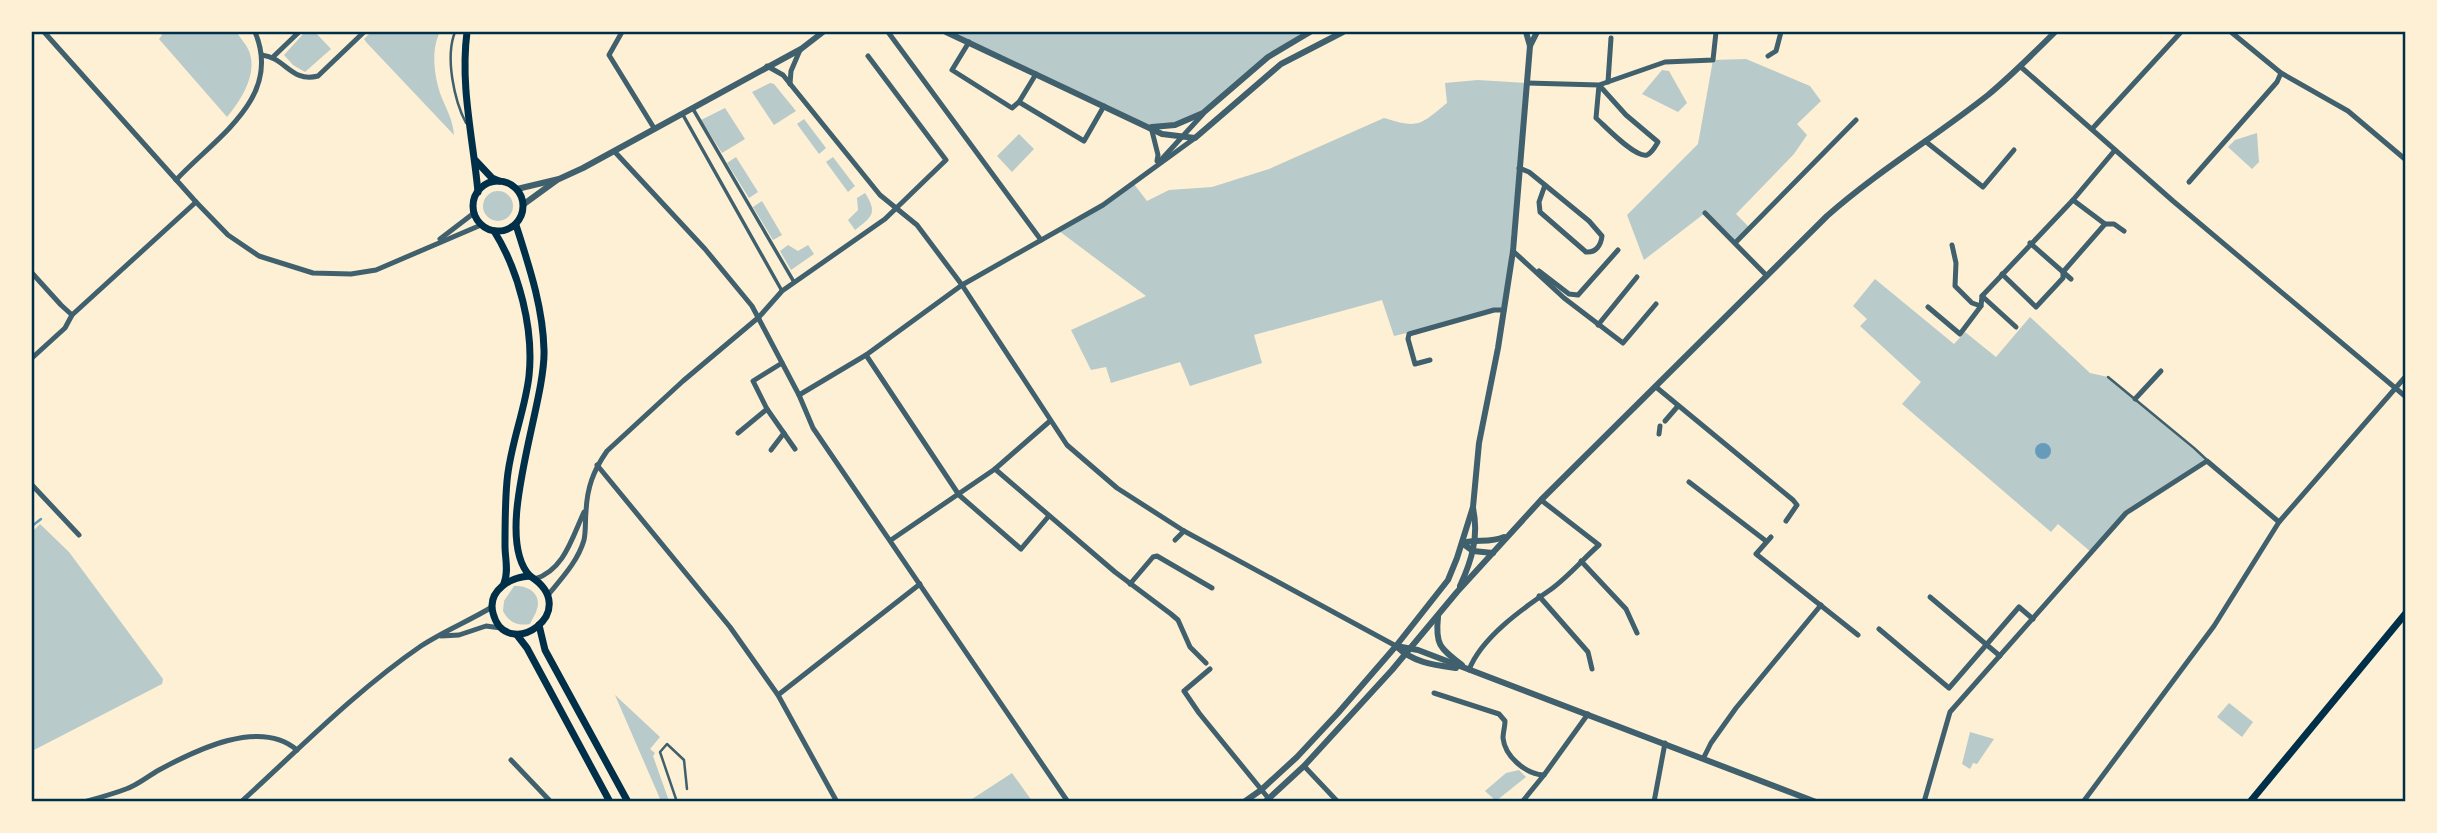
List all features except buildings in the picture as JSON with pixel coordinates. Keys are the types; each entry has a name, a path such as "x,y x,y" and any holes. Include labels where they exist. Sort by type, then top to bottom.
{"main road":[{"path":"467,32 465,79 468,126 476,161 478,192 473,205 474,213 481,225 494,231 506,230 516,225 524,204 517,189 492,178 476,161"},
{"path":"478,192 491,182 500,181"},
{"path":"516,225 539,300 544,351 539,400 525,453 517,506 517,548 521,565 532,578 542,584 548,595 549,610 539,625 528,633 517,635"},
{"path":"494,231 527,314 530,352 529,376 507,478 507,571 492,607 501,628 517,635 527,648 610,802"},
{"path":"504,583 514,578 532,578"},
{"path":"2249,802 2404,618"},
{"path":"539,625 545,650 628,802"}],"street":[{"path":"44,32 196,202 228,235 259,256 313,273 351,274 376,270 481,225"},
{"path":"176,180 242,115 255,95 262,55 255,32"},
{"path":"273,57 299,32"},
{"path":"262,55 273,57 300,78 317,76 364,32"},
{"path":"622,32 608,55 654,128"},
{"path":"517,189 559,179 583,169 801,49 823,32"},
{"path":"888,32 1041,240"},
{"path":"946,32 1162,134 1195,138"},
{"path":"1157,166 1203,113 1268,57 1310,32"},
{"path":"799,395 866,355 962,285 1103,205 1195,138 1281,64 1343,32"},
{"path":"1525,32 1530,46"},
{"path":"1244,802 1261,790 1319,734 1396,646 1448,580 1473,507 1479,443 1513,251 1530,46 1537,32"},
{"path":"1527,83 1599,85 1665,62 1713,60 1716,32"},
{"path":"1768,56 1776,51 1781,32"},
{"path":"995,469 1048,517 1178,620 1190,647 1208,666 1184,691 1267,800 1304,766 1406,655 1457,592 1541,500 1767,276 1854,192 1987,96 2055,32"},
{"path":"2092,129 2181,32"},
{"path":"2231,32 2281,73 2348,111 2406,160"},
{"path":"1608,82 1611,38"},
{"path":"969,42 952,71 1012,108 1020,102 1036,74"},
{"path":"790,83 795,60 801,49"},
{"path":"548,595 578,554 584,539 589,484 607,451 759,317 782,290 863,236 896,209 946,160 867,56"},
{"path":"766,66 776,70 790,83 880,195 917,225 962,285 1067,445 1117,488 1184,531 1396,646 1406,655 1422,663 1469,670"},
{"path":"2021,66 2115,150 2406,397"},
{"path":"2189,182 2277,82 2281,73"},
{"path":"1599,85 1626,115 1658,142 1650,154 1642,156 1634,152 1596,118 1599,85"},
{"path":"1020,102 1084,141 1104,106"},
{"path":"692,107 794,282"},
{"path":"682,113 782,290"},
{"path":"1151,127 1175,125 1203,113"},
{"path":"1737,242 1856,120"},
{"path":"1151,127 1158,155 1157,166"},
{"path":"1925,141 1983,187 2014,150"},
{"path":"1928,307 1961,334 1981,306 1982,296 2073,200 2115,150"},
{"path":"614,151 705,249 759,317 799,395 813,429 1068,802"},
{"path":"1519,168 1529,172 1545,185 1602,236 1602,243 1594,251 1586,252 1540,212 1539,202 1545,185"},
{"path":"524,204 559,179"},
{"path":"2073,200 2105,224 2114,224 2124,231"},
{"path":"32,358 65,328 72,315 196,202"},
{"path":"434,244 474,213"},
{"path":"1705,213 1737,242 1767,276"},
{"path":"2002,274 2036,307 2063,278 2063,272 2105,224"},
{"path":"2030,243 2071,279"},
{"path":"1952,246 1956,263 1955,286 1972,303 1981,306"},
{"path":"1533,268 1569,294 1578,295 1618,250"},
{"path":"1513,251 1564,298 1623,342 1656,304"},
{"path":"32,273 72,315"},
{"path":"1598,325 1637,277"},
{"path":"1982,296 2016,327"},
{"path":"1430,360 1415,364 1409,334 1494,310 1504,310"},
{"path":"866,355 959,495 1021,549 1048,517"},
{"path":"782,363 753,381 767,409 795,449"},
{"path":"2136,399 2161,371"},
{"path":"2083,802 2214,626 2279,522 2406,376"},
{"path":"1656,387 1793,500 1797,505 1786,521"},
{"path":"1659,434 1662,423 1678,406"},
{"path":"738,433 767,409"},
{"path":"891,540 995,469 1050,421"},
{"path":"771,450 784,433"},
{"path":"1924,802 1951,712 2126,513 2207,461 2279,522"},
{"path":"597,465 730,627 778,695 837,802"},
{"path":"1689,482 1769,539 1756,554 1858,635"},
{"path":"32,485 79,534"},
{"path":"1469,670 1474,657 1513,618 1551,589 1599,544 1541,500"},
{"path":"532,578 549,574 556,568 567,551 586,506"},
{"path":"1457,592 1476,539 1477,526 1473,507"},
{"path":"1175,540 1184,531"},
{"path":"1462,543 1476,539 1494,541 1509,534"},
{"path":"1462,543 1473,551 1493,553"},
{"path":"1130,584 1153,557 1160,557 1212,588"},
{"path":"1581,561 1626,609 1637,633"},
{"path":"778,695 920,584"},
{"path":"1539,596 1588,652 1592,669"},
{"path":"1930,597 2000,656"},
{"path":"1704,757 1736,708 1821,606"},
{"path":"241,802 384,674 424,644 492,607"},
{"path":"1949,688 2019,607 2033,619"},
{"path":"1438,616 1436,639 1439,645 1469,670"},
{"path":"441,636 459,635 486,626 501,628"},
{"path":"1879,629 1962,699"},
{"path":"1396,646 1411,648 1704,757 1816,802"},
{"path":"1434,693 1499,714 1505,721 1503,739 1506,749 1526,770 1532,774 1544,775"},
{"path":"1522,802 1588,714"},
{"path":"1319,734 1326,741"},
{"path":"84,802 128,789 192,754 247,736 257,735 281,741 297,750"},
{"path":"1654,802 1665,743"},
{"path":"511,761 551,802"},
{"path":"1304,766 1338,802"}],"lane":[{"path":"455,32 452,61 454,94 468,126"},
{"path":"2108,377 2207,461"},
{"path":"677,802 661,761 660,752 667,744 684,760 687,789"}],"shaded area":[{"path":"159,32 237,33 249,51 250,78 238,103 227,117 159,39 162,35"},
{"path":"305,32 315,32 331,49 305,72 293,65 284,55"},
{"path":"371,32 440,32 435,46 435,70 454,135 366,42 364,39"},
{"path":"946,32 1310,32 1293,41 1203,113 1187,121 1151,127"},
{"path":"1746,59 1810,86 1821,101 1797,124 1807,135 1794,154 1736,214 1750,228 1736,242 1705,213 1644,260 1627,215 1698,144 1713,60"},
{"path":"1662,70 1669,71 1687,103 1678,112 1642,94"},
{"path":"1478,80 1527,83 1504,310 1394,336 1382,300 1254,335 1262,363 1190,386 1180,362 1111,383 1106,367 1091,370 1071,330 1146,296 1059,231 1134,184 1147,201 1169,190 1212,187 1269,169 1384,118 1419,123 1447,103 1445,83"},
{"path":"770,83 774,84 796,111 774,125 752,92"},
{"path":"725,108 745,139 722,153 701,120"},
{"path":"804,119 826,148 819,154 797,124"},
{"path":"2257,133 2259,162 2252,169 2228,147 2235,140"},
{"path":"1019,134 1034,149 1012,172 997,156"},
{"path":"736,157 758,192 749,198 727,163"},
{"path":"833,157 855,186 848,192 826,162"},
{"path":"498,191 509,195 513,206 509,217 498,221 487,217 483,206 487,195"},
{"path":"865,193 871,205 871,214 866,222 855,230 848,220 858,210 857,198"},
{"path":"762,201 782,235 773,240 753,207"},
{"path":"788,245 798,251 808,245 814,254 791,270 780,251"},
{"path":"1875,279 1954,344 1965,332 1996,357 2030,317 2090,373 2108,377 2207,461 2126,513 2091,552 2058,524 2051,532 1902,404 1921,382 1860,326 1867,319 1853,306"},
{"path":"40,524 69,552 163,679 162,684 32,751 32,532"},
{"path":"514,586 524,587 535,594 538,603 530,624 514,623 503,611 504,601"},
{"path":"615,695 660,737 650,749 655,753 653,756 669,801 661,801"},
{"path":"2229,703 2253,722 2242,737 2217,717"},
{"path":"1970,732 1994,739 1977,764 1973,763 1970,769 1962,764"},
{"path":"1519,770 1526,777 1496,801 1485,791 1506,773"},
{"path":"1012,773 1032,801 969,801"}],"water":[{"path":"2040,443 2046,443 2051,451 2049,457 2040,459 2035,454 2035,448"}],"waterway":[{"path":"32,526 41,519"}]}
